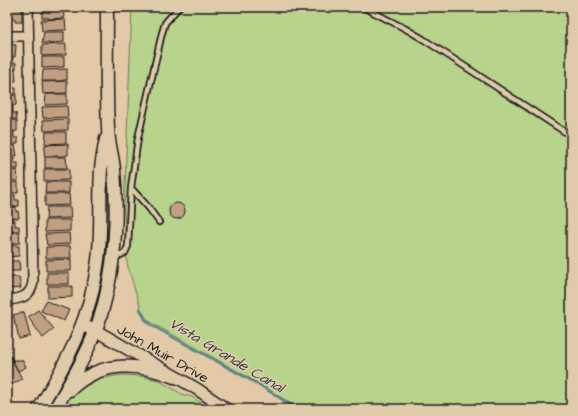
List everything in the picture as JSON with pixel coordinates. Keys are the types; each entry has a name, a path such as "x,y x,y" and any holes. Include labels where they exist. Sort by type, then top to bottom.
{"main road":[{"path":"58,405 81,365 96,331 107,293 113,261 115,227 114,178 108,130 107,7"},
{"path":"39,409 68,359 83,325 92,293 98,261 102,169 108,130"},
{"path":"58,405 74,387 85,378 96,372 109,368 124,366 146,368 174,377"}],"street":[{"path":"7,300 24,297 31,290 33,282 28,7"},
{"path":"7,36 28,36"},
{"name":"John Muir Drive","path":"83,325 197,389 226,409"}],"lane":[{"path":"113,261 117,256 125,253 128,246 131,188 143,113 165,23 179,7"},
{"path":"363,7 423,39 571,136"},
{"path":"131,188 159,222"}],"green space":[{"path":"132,7 571,7 571,409 299,409 262,385 152,323 146,318 141,309 127,263 124,209"},
{"path":"123,375 140,376 158,380 182,394 192,397 210,409 61,409 74,395 88,385 105,378"}],"building":[{"path":"9,7 22,7 22,22 15,22 15,19 9,19"},
{"path":"43,7 63,7 64,18 42,18"},
{"path":"65,19 66,30 42,31 41,20"},
{"path":"44,32 64,32 64,42 53,44 42,43"},
{"path":"7,44 16,45 15,57 7,57"},
{"path":"66,44 66,55 42,56 42,45"},
{"path":"42,57 64,57 64,67 42,68"},
{"path":"7,58 12,58 12,63 16,63 16,69 7,69"},
{"path":"67,69 67,80 42,81 43,70"},
{"path":"15,70 16,81 7,82 7,71"},
{"path":"67,81 67,93 43,94 42,82"},
{"path":"12,82 13,88 16,88 16,94 7,94 7,83"},
{"path":"46,94 67,94 67,104 45,105"},
{"path":"7,95 16,95 16,105 7,107"},
{"path":"67,106 68,117 43,118 42,107"},
{"path":"13,107 13,113 16,113 17,119 7,119 7,108"},
{"path":"68,119 68,130 44,131 43,120"},
{"path":"17,120 17,131 7,132 7,121"},
{"path":"14,132 14,138 18,138 18,144 7,144 7,133"},
{"path":"46,132 66,132 66,143 45,144"},
{"path":"68,144 68,155 66,156 44,156 45,145"},
{"path":"7,145 15,145 17,156 7,155"},
{"path":"45,157 66,157 67,168 45,168"},
{"path":"7,158 14,158 14,163 18,163 18,169 8,169"},
{"path":"44,169 69,169 69,180 44,181"},
{"path":"17,170 18,181 7,180 7,171"},
{"path":"18,182 18,193 7,193 7,183"},
{"path":"46,182 69,182 69,193 45,193"},
{"path":"45,194 69,194 70,205 45,206"},
{"path":"7,195 15,195 15,200 19,200 19,206 7,207"},
{"path":"177,203 184,208 185,211 180,218 177,219 170,214 169,211 174,204"},
{"path":"16,207 16,212 18,211 19,218 7,219 7,208"},
{"path":"47,207 70,207 71,218 46,219"},
{"path":"15,220 15,226 19,226 19,231 7,231 7,221"},
{"path":"45,220 70,220 70,231 45,232"},
{"path":"7,232 19,232 20,243 7,244"},
{"path":"69,233 70,244 47,245 45,234"},
{"path":"7,245 19,246 19,256 7,257"},
{"path":"70,246 71,258 46,258 46,247"},
{"path":"71,259 71,271 46,271 46,260"},
{"path":"7,261 19,261 20,271 7,271"},
{"path":"47,273 69,273 69,284 47,284"},
{"path":"7,277 19,277 21,288 7,289"},
{"path":"48,286 72,286 72,297 48,298"},
{"path":"46,301 69,310 64,321 41,311"},
{"path":"38,310 54,329 43,338 28,317"},
{"path":"24,312 30,336 19,339 13,315"},
{"path":"7,313 11,313 11,337 7,337"},
{"path":"7,349 22,379 9,386 7,382"},
{"path":"12,360 22,360 26,367 18,371"}],"waterway":[{"name":"Vista Grande Canal","path":"140,309 145,319 151,325 261,386 297,409"}]}
